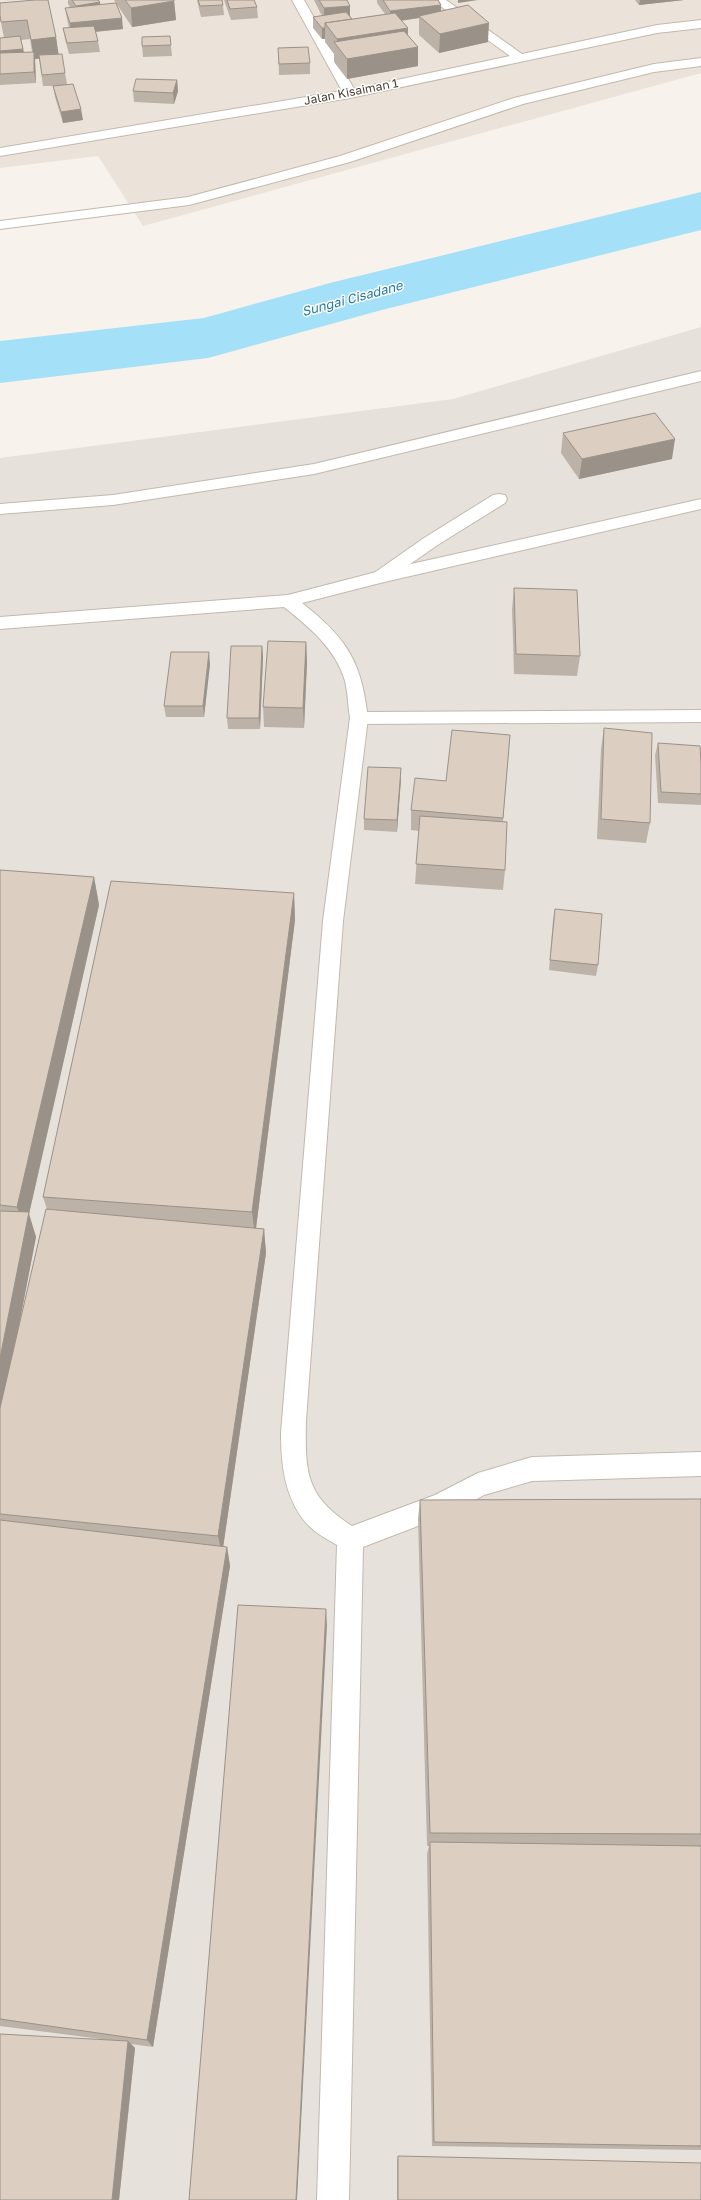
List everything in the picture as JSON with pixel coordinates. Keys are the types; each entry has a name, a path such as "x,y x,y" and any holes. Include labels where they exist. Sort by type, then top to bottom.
{"street":[{"path":"298,0 324,50 350,94"},
{"path":"438,0 520,58"},
{"name":"Jalan Kisaiman 1","path":"0,152 350,94 657,29 701,24"},
{"path":"0,226 189,201 345,159 519,101 654,68 701,62"},
{"path":"0,509 113,500 314,469 701,376"},
{"path":"380,577 430,542 499,499"},
{"path":"0,623 288,601 380,577 701,504"},
{"path":"288,601 316,623 340,651 353,680 359,718 333,921 294,1428 293,1466 301,1492 318,1516 350,1539"},
{"path":"359,718 701,716"},
{"path":"350,1539 443,1504 478,1485 532,1469 701,1464"},
{"path":"333,2200 350,1539"}],"shaded area":[{"path":"0,0 701,0 701,73 143,226 98,156 0,168"},
{"path":"701,327 701,2200 0,2200 0,458 453,399"}],"building":[{"path":"48,0 56,37 31,40 27,20 1,22 0,3"},
{"path":"72,0 98,0 100,2 76,6"},
{"path":"125,0 174,0 174,1 131,8"},
{"path":"198,0 222,0 223,5 200,6"},
{"path":"227,0 254,0 257,7 230,9"},
{"path":"319,0 347,0 350,6 324,8"},
{"path":"383,0 438,0 441,5 390,11"},
{"path":"116,3 122,18 70,23 65,8"},
{"path":"468,5 489,23 440,34 419,16"},
{"path":"346,12 352,19 325,23 325,28 322,28 313,17"},
{"path":"395,13 408,28 337,39 325,23"},
{"path":"94,26 98,41 67,43 63,28"},
{"path":"404,31 418,47 347,59 334,42"},
{"path":"20,36 23,49 0,51 0,38"},
{"path":"170,36 171,45 142,46 142,37"},
{"path":"308,47 310,63 279,64 278,48"},
{"path":"34,52 34,72 0,74 0,53"},
{"path":"62,54 65,73 42,75 39,55"},
{"path":"136,79 177,80 173,93 133,91"},
{"path":"73,84 81,109 61,112 53,86"},
{"path":"655,413 675,439 582,459 563,433"},
{"path":"514,588 577,590 580,656 516,654"},
{"path":"268,641 306,642 303,708 263,707"},
{"path":"231,646 262,646 259,718 227,718"},
{"path":"171,652 209,652 203,706 164,706"},
{"path":"604,728 652,733 650,823 601,819"},
{"path":"452,730 510,735 503,818 411,810 415,778 446,781"},
{"path":"658,743 700,746 701,794 661,792"},
{"path":"368,767 401,768 397,820 364,819"},
{"path":"420,816 507,822 505,870 416,864"},
{"path":"0,870 94,877 17,1207 0,1205"},
{"path":"111,881 294,893 252,1212 43,1197"},
{"path":"555,909 602,914 598,965 550,960"},
{"path":"46,1209 264,1229 218,1536 0,1514 0,1408"},
{"path":"0,1211 29,1212 0,1358"},
{"path":"701,1499 701,1834 430,1833 420,1500"},
{"path":"0,1520 227,1547 147,2040 0,2019"},
{"path":"238,1605 326,1609 296,2200 189,2200"},
{"path":"430,1842 701,1846 701,2146 434,2142"},
{"path":"0,2034 128,2041 112,2200 0,2200"},
{"path":"398,2156 701,2163 701,2200 398,2200"}],"waterway":[{"name":"Sungai Cisadane","path":"0,362 208,338 354,297 701,211"}]}
